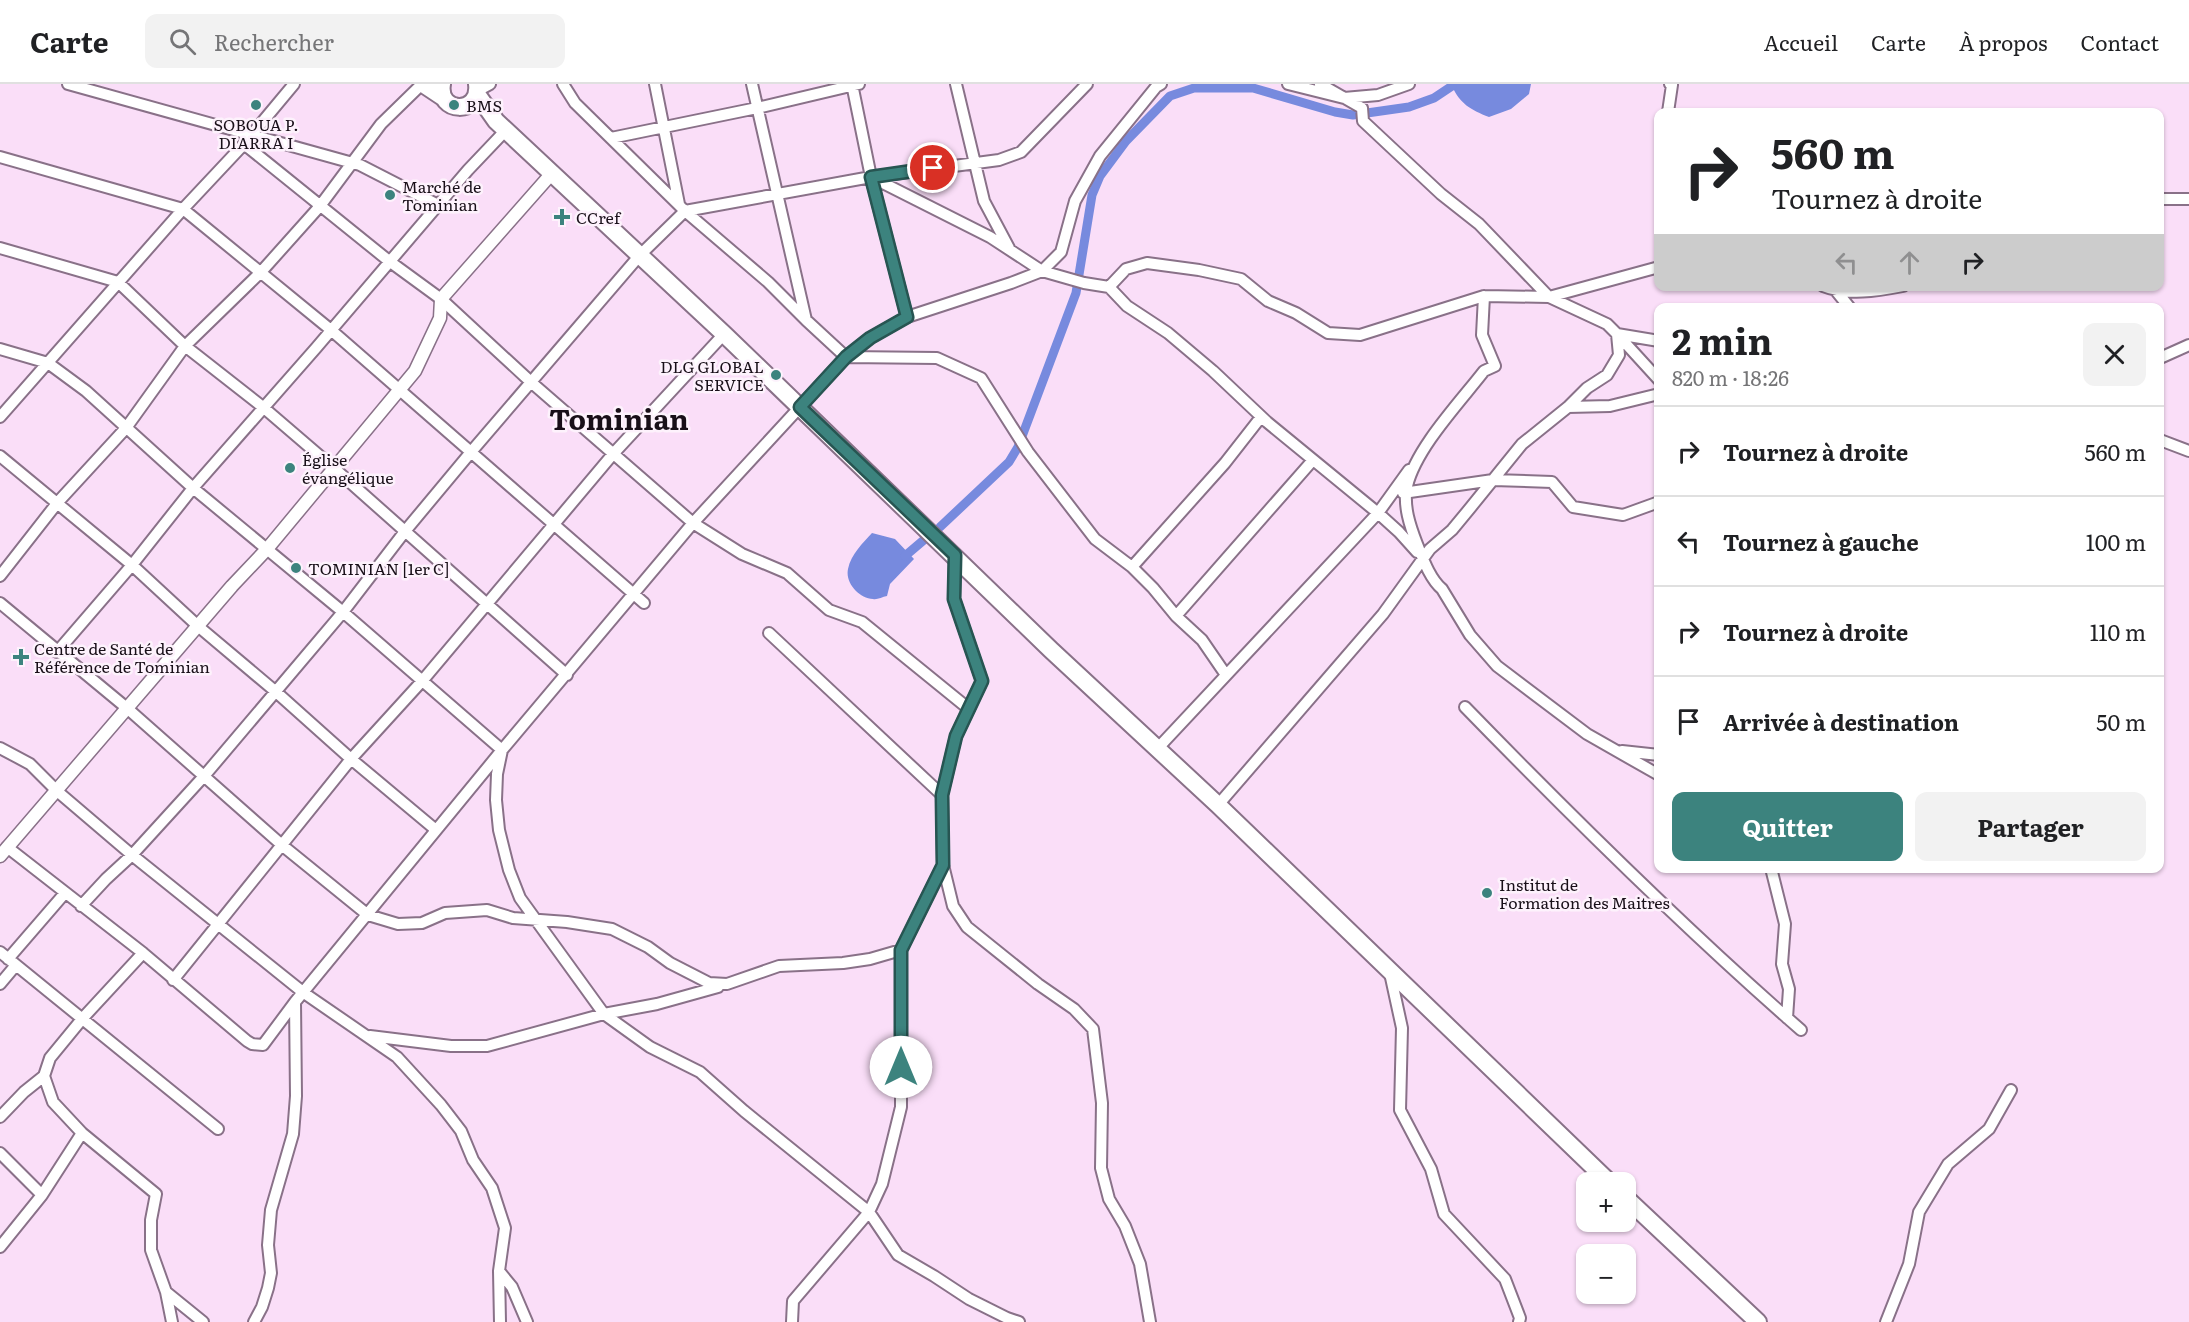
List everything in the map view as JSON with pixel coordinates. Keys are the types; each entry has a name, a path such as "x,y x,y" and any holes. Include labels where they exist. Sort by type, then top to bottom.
{"main road":[{"path":"422,84 443,91 452,106 477,112 501,125 553,172 955,555 1051,650 1218,805 1599,1172"},
{"path":"460,107 470,104 480,88 501,125"},
{"path":"1636,1207 1758,1322"}],"street":[{"path":"68,84 360,165 438,205"},
{"path":"0,417 117,282 244,144 294,84"},
{"path":"0,576 58,502 126,428 185,346 261,272 320,206 381,124 422,84"},
{"path":"563,84 575,103 682,208 768,282 846,357 937,358 981,378 1028,452 1095,539 1132,567 1153,588 1176,616 1202,640 1226,675"},
{"path":"655,84 682,208"},
{"path":"752,84 806,320"},
{"path":"956,84 984,201 1009,249"},
{"path":"81,906 132,855 205,775 343,612 406,530 471,452 682,208 778,195 871,177 999,160 1021,152 1087,84"},
{"path":"553,172 441,299 440,318 415,371 267,549 232,586 199,627 3,851 65,893 143,953 252,1044 263,1045 295,1002 436,830 693,523 846,357 870,338 907,317 1042,271 1061,252 1075,201 1100,156 1137,109 1161,84"},
{"path":"1288,84 1344,98 1378,95 1409,84"},
{"path":"1320,84 1362,108 1363,121 1442,194 1479,224 1549,297 1607,324 1654,375"},
{"path":"1669,108 1672,85 1670,84"},
{"path":"611,138 757,108 854,85 871,177 907,317"},
{"path":"57,651 132,565 193,488 438,205 501,125"},
{"path":"244,144 389,261 441,299 532,383 693,523 742,554 787,573 829,609 862,622 969,709"},
{"path":"0,157 183,209 331,330 644,603"},
{"path":"871,177 1009,249 1042,271 1084,283 1109,287 1127,306 1168,333 1213,371 1261,417 1399,532 1423,559 1470,635 1497,666 1587,734 1654,772"},
{"path":"2164,199 2189,199"},
{"path":"0,248 117,282 185,346 264,408 406,530 567,675"},
{"path":"1109,287 1126,269 1147,263 1169,264 1241,279 1268,301 1296,313 1328,333 1360,335 1484,296 1549,297 1654,268"},
{"path":"1837,292 1860,291"},
{"path":"1837,292 1846,303"},
{"path":"1158,748 1378,513 1484,371 1495,366 1482,335 1484,296"},
{"path":"173,980 351,759 423,680 613,454 724,334"},
{"path":"1617,334 1654,340"},
{"path":"1218,805 1383,614 1423,559 1452,530 1522,444 1568,407 1587,388 1607,375 1619,356 1617,334"},
{"path":"2164,356 2189,345"},
{"path":"0,349 48,363 86,391 193,488 343,612 502,750"},
{"path":"1568,407 1610,406 1654,395"},
{"path":"1132,567 1225,463 1261,417"},
{"path":"2164,442 2189,451"},
{"path":"0,456 132,565 199,627 436,830"},
{"path":"1417,458 1407,492 1408,520 1423,559"},
{"path":"1176,616 1313,460"},
{"path":"1391,497 1407,492 1493,480 1552,482 1572,507 1623,514 1654,504"},
{"path":"955,555 954,599 982,681 956,736 942,795 943,865 953,906 968,927 1038,984 1074,1009 1093,1029 1102,1103 1101,1168 1109,1199 1125,1226 1140,1264 1150,1322"},
{"path":"0,603 205,775 283,846 368,915 398,924 422,923 446,913 487,910 513,918 612,929 709,983 727,984"},
{"path":"769,633 942,795"},
{"path":"1465,707 1568,813 1737,974 1801,1030"},
{"path":"0,748 30,764 57,791 132,855 304,993 397,1057 441,1105 461,1131 473,1160 492,1188 505,1228 499,1271 500,1322"},
{"path":"502,750 497,774 496,800 499,830 509,870 520,898 604,1014 650,1047 700,1072 744,1112 869,1212 898,1255 969,1299 1019,1322"},
{"path":"1616,751 1654,755"},
{"path":"792,1322 793,1301 869,1212 882,1184 901,1107 901,950 943,865"},
{"path":"1772,873 1785,924 1782,964 1789,989 1787,1018"},
{"path":"0,984 8,959 65,893"},
{"path":"367,1036 451,1046 487,1046 604,1014 657,1004 779,966 843,963 870,959 901,950"},
{"path":"0,1117 24,1092 44,1076 50,1058 82,1019 143,953"},
{"path":"8,959 218,1129"},
{"path":"1389,970 1402,1028 1400,1110 1431,1169 1444,1215 1505,1279 1520,1318 1519,1322"},
{"path":"254,1322 268,1288 271,1273 268,1245 271,1210 293,1134 296,1096 295,1002"},
{"path":"44,1076 53,1102 82,1133 156,1194 151,1220 151,1250 166,1292 172,1322"},
{"path":"1886,1322 1909,1264 1919,1212 1948,1164 1989,1129 2011,1090"},
{"path":"0,1247 42,1195 82,1133"},
{"path":"0,1153 42,1195"},
{"path":"499,1271 512,1287 527,1322"},
{"path":"166,1292 203,1322"}],"water":[{"path":"1455,84 1531,84 1529,94 1511,109 1489,117 1462,102 1452,86"},
{"path":"872,533 895,539 914,559 890,584 887,596 875,599 858,593 851,584 848,574 855,554"}],"waterway":[{"path":"940,527 1009,462 1018,447 1076,293 1092,195 1100,176 1126,141 1170,96 1194,88 1253,88 1353,115 1409,107 1434,98 1452,86"},
{"path":"905,556 925,539"}],"place":[{"name":"SOBOUA P. DIARRA I","path":"256,105"},
{"name":"BMS","path":"454,105"},
{"name":"Marché de Tominian","path":"390,195"},
{"name":"CCref","path":"562,217"},
{"name":"DLG GLOBAL SERVICE","path":"776,375"},
{"name":"Église évangélique","path":"290,468"},
{"name":"TOMINIAN [1er C]","path":"296,568"},
{"name":"Centre de Santé de Référence de Tominian","path":"21,657"},
{"name":"Institut de Formation des Maitres","path":"1487,893"}],"district":[{"name":"Tominian","path":"619,418"}],"route":[{"path":"901,1067 901,950 943,865 942,795 956,736 982,681 954,599 955,555 800,407 846,357 870,338 907,317 871,177 933,168"}]}
